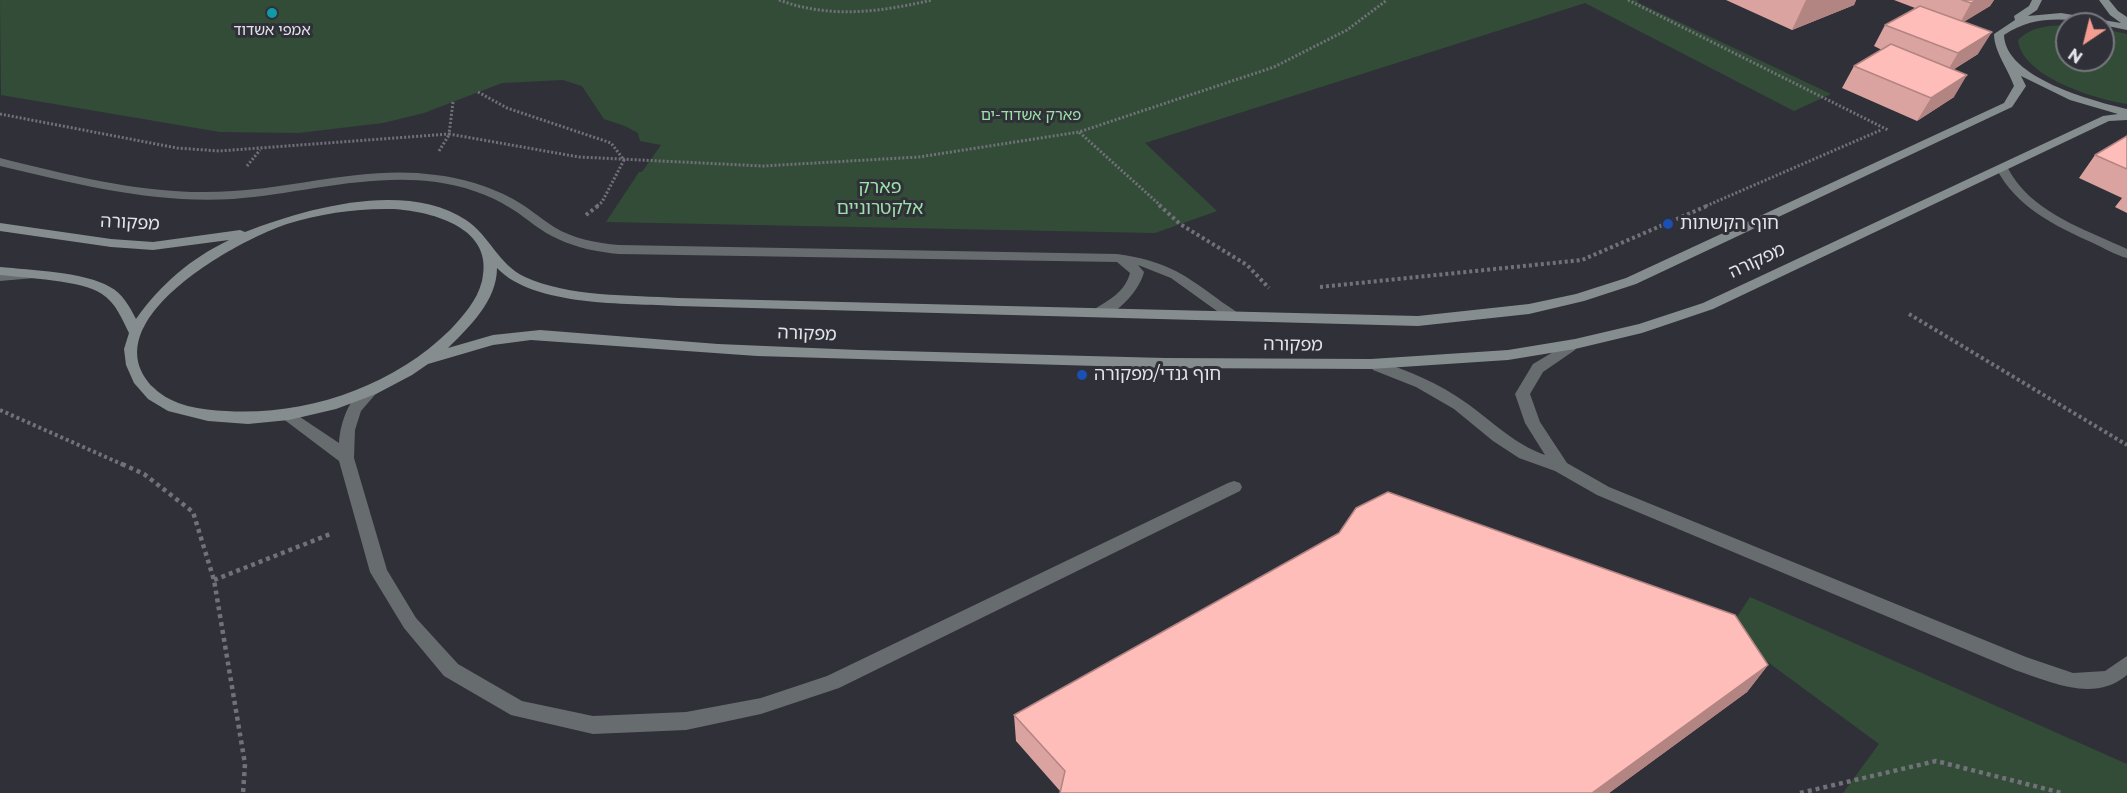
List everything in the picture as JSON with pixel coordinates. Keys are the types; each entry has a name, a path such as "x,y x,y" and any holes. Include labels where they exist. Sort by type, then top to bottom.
{"street":[{"path":"2037,0 2033,8 1999,34 2000,47 2010,62 2034,79 2067,96 2127,112"},
{"path":"2104,0 2114,13 2127,22"},
{"path":"2010,25 2030,18 2059,17 2093,20 2127,27"},
{"name":"מפקורה","path":"0,227 111,243 153,246 258,231 299,217 340,208 381,205 417,207 448,215 471,229 516,279 544,289 581,294 678,302 1418,321 1529,309 1579,298 1631,281 2008,105 2020,86 2010,62"},
{"name":"מפקורה","path":"414,367 470,346 530,335 716,349 896,357 1378,366 1481,359 1570,347 1665,323 1708,306 2107,118 2127,117"},
{"path":"0,162 122,188 206,196 246,194 345,181 422,177 458,182 489,192 516,206 560,236 594,247 639,251 1117,258 1155,265 1165,270 1195,288 1217,307 1233,316"},
{"path":"2002,168 2018,192 2065,224 2127,254"},
{"path":"258,231 224,247 194,265 168,286 148,309 135,332 131,359 139,383 161,402 194,415 237,419 286,415 330,405 373,389 414,367 455,336 480,304 490,273 485,247"},
{"path":"1098,313 1124,297 1136,285 1137,272 1129,263 1117,258"},
{"path":"0,271 68,280 105,289 125,309 135,332"},
{"path":"0,277 29,275"},
{"path":"1561,467 1533,423 1522,394 1538,368 1570,347"},
{"path":"1378,366 1421,383 1459,405 1498,437 1525,454 1561,467 1614,496 2022,664 2073,681 2109,680 2127,664"},
{"path":"373,389 354,409 347,430 346,458 379,572 410,622 450,670 518,709 593,725 686,721 761,706 832,682 1234,488"},
{"path":"286,415 326,441 346,458"}],"path":[{"path":"779,0 806,9 857,11 912,5 932,0"},
{"path":"0,114 177,148 219,151 450,134 579,157 624,160 763,166 919,157 1079,132 1274,67 1347,30 1387,0"},
{"path":"1629,0 1921,146"},
{"path":"478,92 522,114 571,128 611,143 624,160"},
{"path":"450,134 453,102"},
{"path":"1309,288 1582,260 1885,128"},
{"path":"1079,132 1180,224 1247,265 1273,291 1262,291"},
{"path":"560,236 602,202 624,160"},
{"path":"1909,314 2127,446"},
{"path":"0,410 144,474 193,512 214,580 245,764 243,793"},
{"path":"214,580 364,521"},
{"path":"1800,793 1936,761 2062,793"}],"green space":[{"name":"פארק אשדוד-ים","path":"0,0 1637,0 1639,3 1831,94 1794,111 1585,3 1145,143 1217,211 1155,233 606,222 639,172 642,172 661,145 640,141 638,133 604,119 582,86 563,80 502,83 424,113 383,123 298,133 220,132 1,95"},
{"path":"2055,26 2055,72 2115,72 2115,32 2127,34 2127,104 2097,97 2062,84 2032,65 2023,53 2018,40 2029,32"},
{"path":"1750,597 2127,764 2127,793 1843,793 1879,744 1727,632"}],"building":[{"path":"1920,6 1992,32 1958,53 1885,25"},
{"path":"1891,44 1967,75 1931,98 1854,66"},
{"path":"2127,136 2127,169 2095,155"},
{"path":"1388,492 1735,615 1768,665 1592,793 1060,793 1065,771 1014,715 1339,533 1356,508"}],"place":[{"name":"אמפי אשדוד","path":"272,13"},
{"name":"חוף הקשתות","path":"1668,224"},
{"name":"חוף גנדי/מפקורה","path":"1082,375"}],"park label":[{"name":"פארק אלקטרוניים","path":"880,198"}]}
